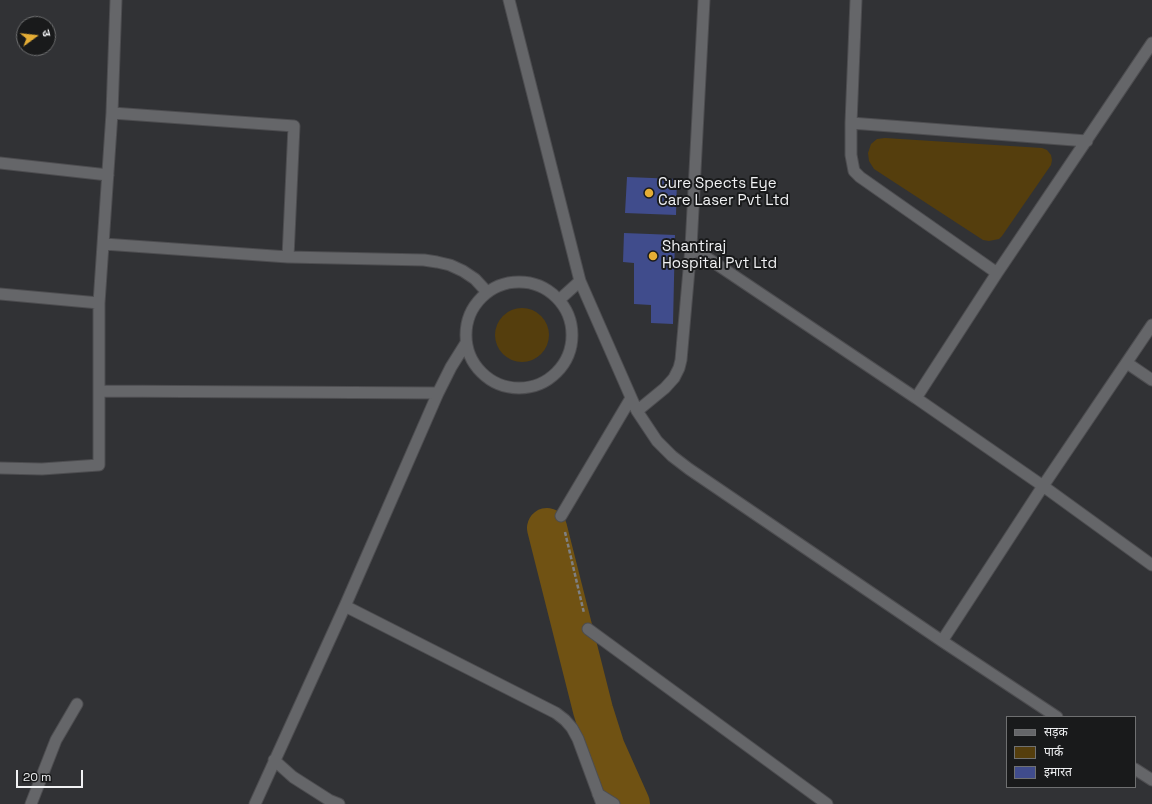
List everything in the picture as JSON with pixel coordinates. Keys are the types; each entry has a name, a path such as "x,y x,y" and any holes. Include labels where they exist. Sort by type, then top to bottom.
{"street":[{"path":"0,468 42,469 99,465 99,303 112,113 116,0"},
{"path":"509,0 580,281 637,411 657,441 672,456 689,469 942,641 1055,716"},
{"path":"637,411 665,388 674,378 681,360 691,247 704,0"},
{"path":"856,0 851,123 852,163 854,171 860,177 997,273"},
{"path":"916,398 997,273 1152,43"},
{"path":"112,113 294,126 288,257"},
{"path":"851,123 1087,141"},
{"path":"0,163 108,175"},
{"path":"104,244 288,257 424,260 450,265 463,271 475,279 487,292"},
{"path":"691,247 916,398 1043,486 1152,565"},
{"path":"559,300 580,281"},
{"path":"514,282 529,282 546,289 559,300 568,316 572,333 570,350 562,366 549,379 533,386 515,388 498,384 483,374 472,360 466,343 466,329 469,314 477,301 487,292 500,285 514,282"},
{"path":"0,294 99,303"},
{"path":"942,641 1043,486 1152,326"},
{"path":"255,804 345,606 438,393 451,367 466,343"},
{"path":"1127,363 1152,380"},
{"path":"99,391 438,393"},
{"path":"561,516 631,398"},
{"path":"345,606 565,720 572,728 578,739 600,799 614,804"},
{"path":"588,629 827,804"},
{"path":"31,804 56,740 77,704"},
{"path":"274,760 293,777 329,800 339,804"},
{"path":"1136,770 1152,780"}],"path":[{"path":"561,516 588,629"}],"green space":[{"path":"885,138 1042,148 1047,150 1051,155 1052,160 1051,165 1002,236 999,239 989,241 983,240 874,169 869,161 868,153 871,144 877,139"},
{"path":"522,308 532,310 541,316 547,325 549,335 547,345 541,354 532,360 522,362 512,360 503,354 497,345 495,335 497,325 503,316 512,310"}],"building":[{"path":"627,177 677,179 676,215 625,213"},
{"path":"624,233 675,235 673,324 651,323 651,305 634,304 634,263 623,262"}],"waterway":[{"path":"547,528 593,710 605,748 630,804"}],"place":[{"name":"Cure Spects Eye Care Laser Pvt Ltd","path":"649,193"},
{"name":"Shantiraj Hospital Pvt Ltd","path":"653,256"}]}
